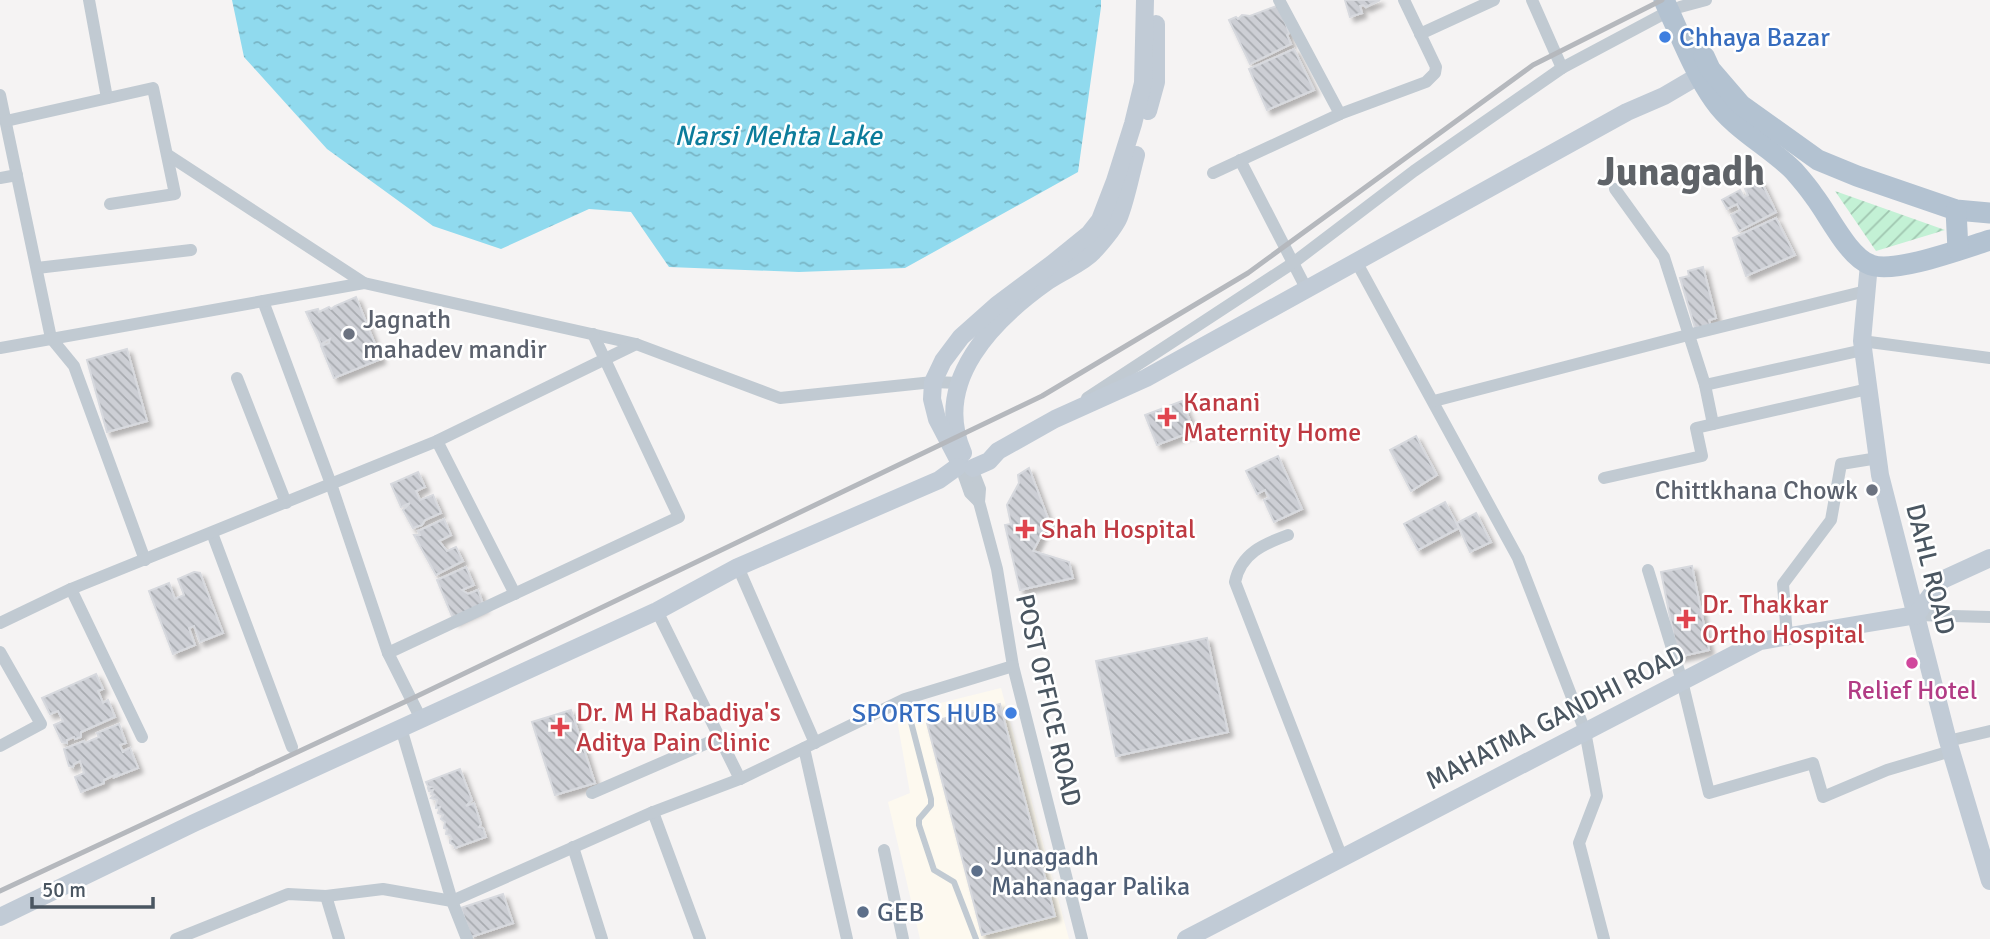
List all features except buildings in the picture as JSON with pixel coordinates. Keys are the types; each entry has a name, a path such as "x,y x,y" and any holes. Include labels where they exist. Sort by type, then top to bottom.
{"main road":[{"path":"964,466 937,419 932,399 933,382 943,361 961,337 997,305 1089,234 1100,220 1130,135 1143,83 1146,0"},
{"path":"964,466 956,423 955,399 971,357 1004,315 1092,253 1119,218 1156,82 1157,0"},
{"path":"1673,5 1705,72 1713,100 1732,121 1793,170 1856,255 1869,264 1884,268 1990,240"},
{"path":"1705,72 1758,119 1818,160 1956,210 1990,213"},
{"path":"0,917 194,823 657,611 738,567 939,480 949,471 985,454 998,451 1055,419 1146,378 1627,112 1664,96 1705,72"},
{"path":"1815,197 1833,166"},
{"path":"1956,210 1958,250"},
{"name":"DAHL ROAD","path":"1869,264 1862,345 1880,475 1950,746 1990,881"},
{"path":"1916,615 1942,580 1990,558"},
{"name":"MAHATMA GANDHI ROAD","path":"1196,937 1342,858 1760,641 1916,615"}],"street":[{"path":"89,0 107,98"},
{"path":"1279,0 1340,114"},
{"path":"1213,173 1340,114 1426,82 1435,73 1436,67 1404,0"},
{"path":"1420,34 1494,0"},
{"path":"1532,0 1562,68"},
{"path":"1055,419 1293,263 1562,68 1673,5 1706,0"},
{"path":"5,121 153,88 175,194 110,204"},
{"path":"0,95 51,338 74,366 145,560"},
{"path":"168,155 363,283 636,344 780,398 933,382 959,383"},
{"path":"1240,160 1307,290"},
{"path":"0,178 17,175"},
{"path":"1615,189 1664,257 1704,385 1713,424"},
{"path":"37,268 191,250"},
{"path":"1357,263 1518,558 1585,731 1598,796 1579,843 1604,939"},
{"path":"0,348 363,283"},
{"path":"1434,401 1688,334 1866,291"},
{"path":"263,301 331,484 388,653 421,719"},
{"path":"388,653 679,517 593,334"},
{"path":"0,623 71,589 437,441 636,344"},
{"path":"1704,385 1862,345 1990,358"},
{"path":"237,378 286,503"},
{"path":"1604,478 1702,456 1696,428 1868,389"},
{"path":"437,441 515,594"},
{"path":"1787,637 1783,584 1831,520 1841,464 1878,458"},
{"name":"POST OFFICE ROAD","path":"964,466 970,493 979,502 997,569 1013,666 1083,939"},
{"path":"212,533 292,747"},
{"path":"1288,535 1268,542 1248,556 1238,569 1235,582 1342,858"},
{"path":"738,567 810,746 847,939"},
{"path":"1648,570 1682,681 1709,793 1813,763 1823,797 1990,730"},
{"path":"71,589 142,737"},
{"path":"657,611 740,779"},
{"path":"1916,615 1990,617"},
{"path":"0,652 41,724 0,746"},
{"path":"176,939 199,935 288,894 326,896 383,889 452,901 653,812 740,779 905,699 1013,666"},
{"path":"401,728 452,901 467,939"},
{"path":"592,793 719,738"},
{"path":"653,812 700,939"},
{"path":"573,847 602,939"},
{"path":"884,850 903,939"},
{"path":"326,896 339,939"}],"lane":[{"path":"905,699 931,799 931,805 919,819 919,825 934,870 954,882 976,939"}],"shaded area":[{"name":"Junagadh Mahanagar Palika","path":"1001,688 1069,939 920,939 888,802 910,793 896,714"}],"green space":[{"path":"1835,191 1945,230 1876,251"}],"water":[{"name":"Narsi Mehta Lake","path":"232,0 1101,0 1101,7 1078,172 905,268 799,272 669,267 631,212 589,209 501,249 433,226 327,149 244,57"}],"railway":[{"path":"0,891 411,699 1042,396 1248,273 1533,65 1662,0"}],"place":[{"name":"Chhaya Bazar","path":"1665,37"},
{"name":"Jagnath mahadev mandir","path":"349,334"},
{"name":"Kanani Maternity Home","path":"1167,417"},
{"name":"Chittkhana Chowk","path":"1872,490"},
{"name":"Shah Hospital","path":"1025,529"},
{"name":"Dr. Thakkar Ortho Hospital","path":"1686,619"},
{"name":"Relief Hotel","path":"1912,663"},
{"name":"SPORTS HUB","path":"1011,713"},
{"name":"Dr. M H Rabadiya's Aditya Pain Clinic","path":"560,727"},
{"name":"Junagadh Mahanagar Palika","path":"977,871"},
{"name":"GEB","path":"863,912"}],"district":[{"name":"Junagadh","path":"1681,171"}]}
